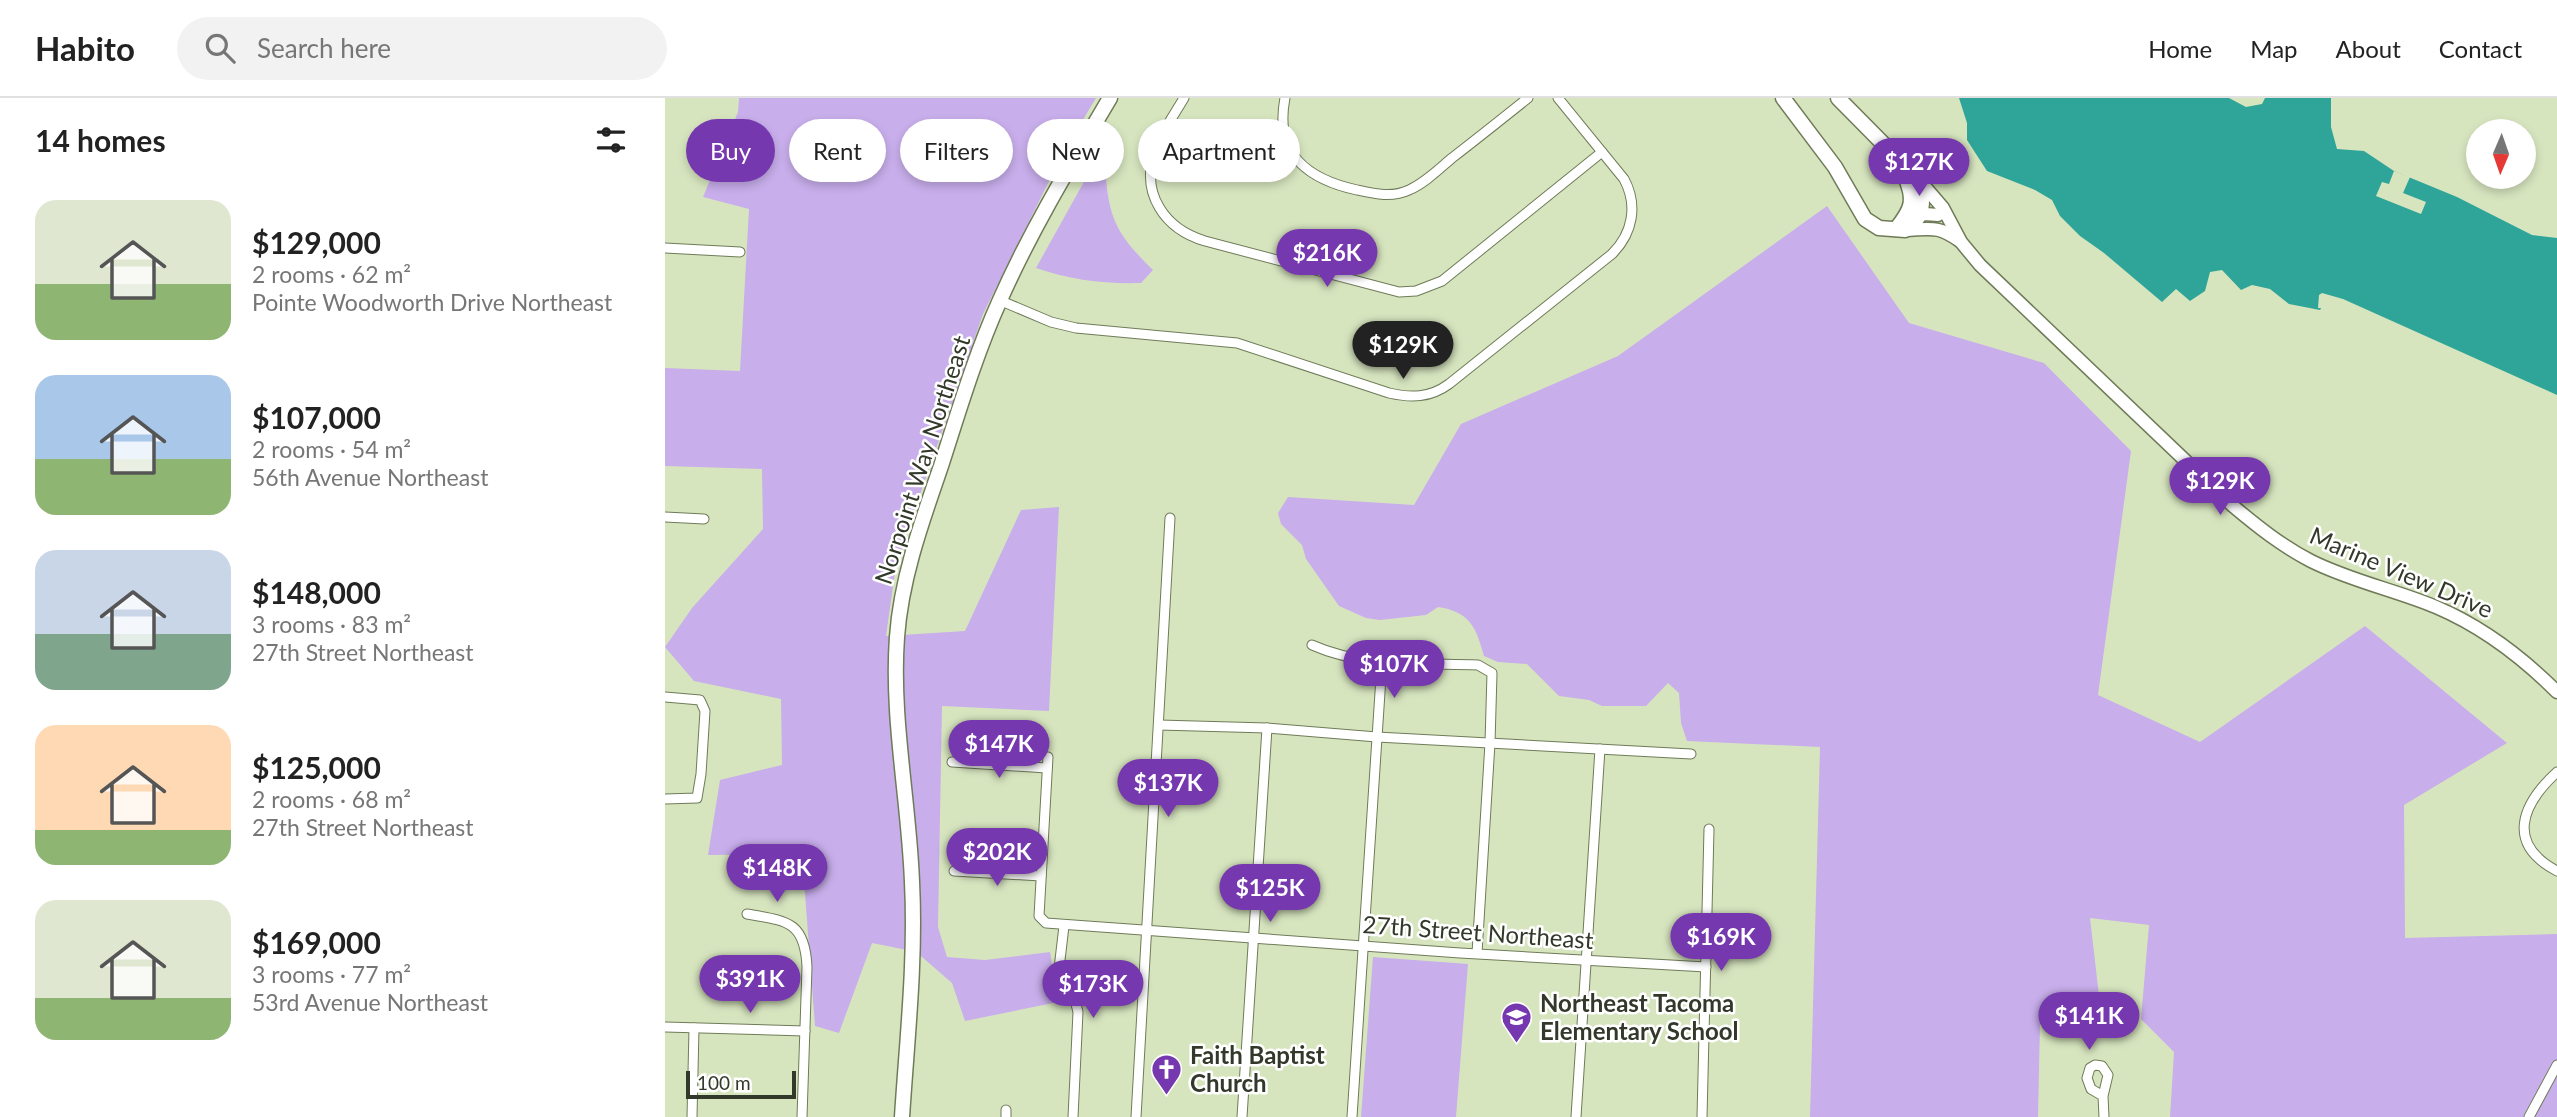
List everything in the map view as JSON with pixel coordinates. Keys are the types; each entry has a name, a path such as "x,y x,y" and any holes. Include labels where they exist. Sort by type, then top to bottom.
{"main road":[{"name":"Norpoint Way Northeast","path":"902,1117 913,919 897,698 897,638 904,590 930,499 999,300 1027,244 1110,98"},
{"path":"1783,98 1835,167 1865,219 1879,228 1938,228 1959,238"},
{"name":"Marine View Drive","path":"1825,98 1943,208 1959,238"},
{"name":"Marine View Drive","path":"1838,98 1915,183 1980,265 2233,506 2268,535 2289,549 2336,572 2435,607 2473,624 2523,659 2557,692"},
{"path":"1901,227 1910,209 1915,183"},
{"path":"1915,183 1920,215"},
{"path":"1901,227 1920,215 1938,215"}],"street":[{"path":"1184,98 1157,145 1152,161 1153,190 1159,208 1171,224 1184,234 1205,241 1399,292 1423,290 1442,281 1602,152"},
{"path":"1285,98 1283,120 1286,138 1294,156 1309,173 1345,188 1398,195 1421,184 1528,98"},
{"path":"999,300 1076,328 1237,343 1389,393 1407,397 1425,396 1449,384 1612,254 1623,241 1631,223 1631,196 1624,179 1558,98"},
{"path":"665,248 740,252"},
{"path":"665,517 704,519"},
{"path":"1136,1117 1170,518"},
{"path":"1313,645 1328,652 1382,662 1478,665 1492,673 1477,953"},
{"path":"1352,1117 1382,662"},
{"path":"665,697 700,700 705,711 697,798 665,799"},
{"path":"1159,725 1267,728 1377,737 1691,754"},
{"path":"1242,1117 1267,728"},
{"path":"1576,1117 1600,749"},
{"path":"954,871 1041,876 1048,757"},
{"path":"952,762 1047,768"},
{"path":"2557,772 2534,795 2524,826 2531,852 2557,871"},
{"path":"1702,1117 1709,829"},
{"name":"27th Street Northeast","path":"1041,876 1040,919 1046,923 1064,926 1706,967"},
{"path":"747,914 780,920 795,927 803,940 806,957 802,1117"},
{"path":"1064,926 1058,977 1075,1000 1077,1012 1073,1117"},
{"path":"665,1027 805,1031"},
{"path":"692,1117 694,1028"},
{"path":"2529,1117 2557,1065"},
{"path":"2103,1096 2104,1117"}],"shaded area":[{"path":"739,98 1096,98 1083,119 1027,119 1027,182 1049,182 983,314 907,532 895,572 886,636 965,631 1021,510 1059,507 1049,711 942,706 938,927 947,957 985,960 1050,952 1058,1002 965,1021 952,983 922,957 912,951 872,943 839,1033 815,1026 802,854 708,855 720,780 782,765 781,699 694,681 665,647 692,608 763,529 762,469 665,466 665,368 740,371 749,209 703,197 709,182 775,182 775,119 735,119"},
{"path":"1084,182 1107,182 1108,198 1116,223 1130,245 1153,270 1141,283 1114,283 1062,276 1036,268"},
{"path":"1827,206 1909,323 2044,363 2131,451 2098,695 2200,742 2365,626 2507,743 2404,805 2405,938 2557,934 2557,1117 2170,1117 2174,1052 2141,1019 2149,925 2090,918 2101,1013 2040,1023 2038,1117 1810,1117 1820,747 1687,741 1681,723 1679,693 1668,683 1646,706 1602,706 1589,700 1559,696 1527,664 1498,662 1484,656 1470,622 1449,609 1438,607 1426,615 1380,620 1366,618 1339,606 1306,559 1302,545 1281,524 1278,513 1288,497 1414,505 1461,424 1618,356"},
{"path":"1373,957 1468,964 1456,1117 1361,1117"}],"water":[{"path":"1959,98 2229,98 2246,107 2262,104 2265,98 2331,98 2331,127 2337,149 2364,151 2394,171 2457,197 2532,235 2557,238 2557,405 2485,370 2324,304 2320,310 2289,304 2270,289 2252,285 2241,290 2222,270 2210,272 2205,291 2190,301 2176,289 2162,302 2080,236 2060,216 2052,200 2035,190 1987,171 1967,140 1967,123"}],"pier":[{"path":"2394,171 2410,177 2403,193 2426,202 2421,214 2376,196 2382,182 2389,184"},
{"path":"2322,293 2343,299 2557,395 2557,407 2506,381 2333,309 2318,308 2319,295"}],"place":[{"name":"Northeast Tacoma Elementary School","path":"1517,1045"},
{"name":"Faith Baptist Church","path":"1167,1097"}]}
